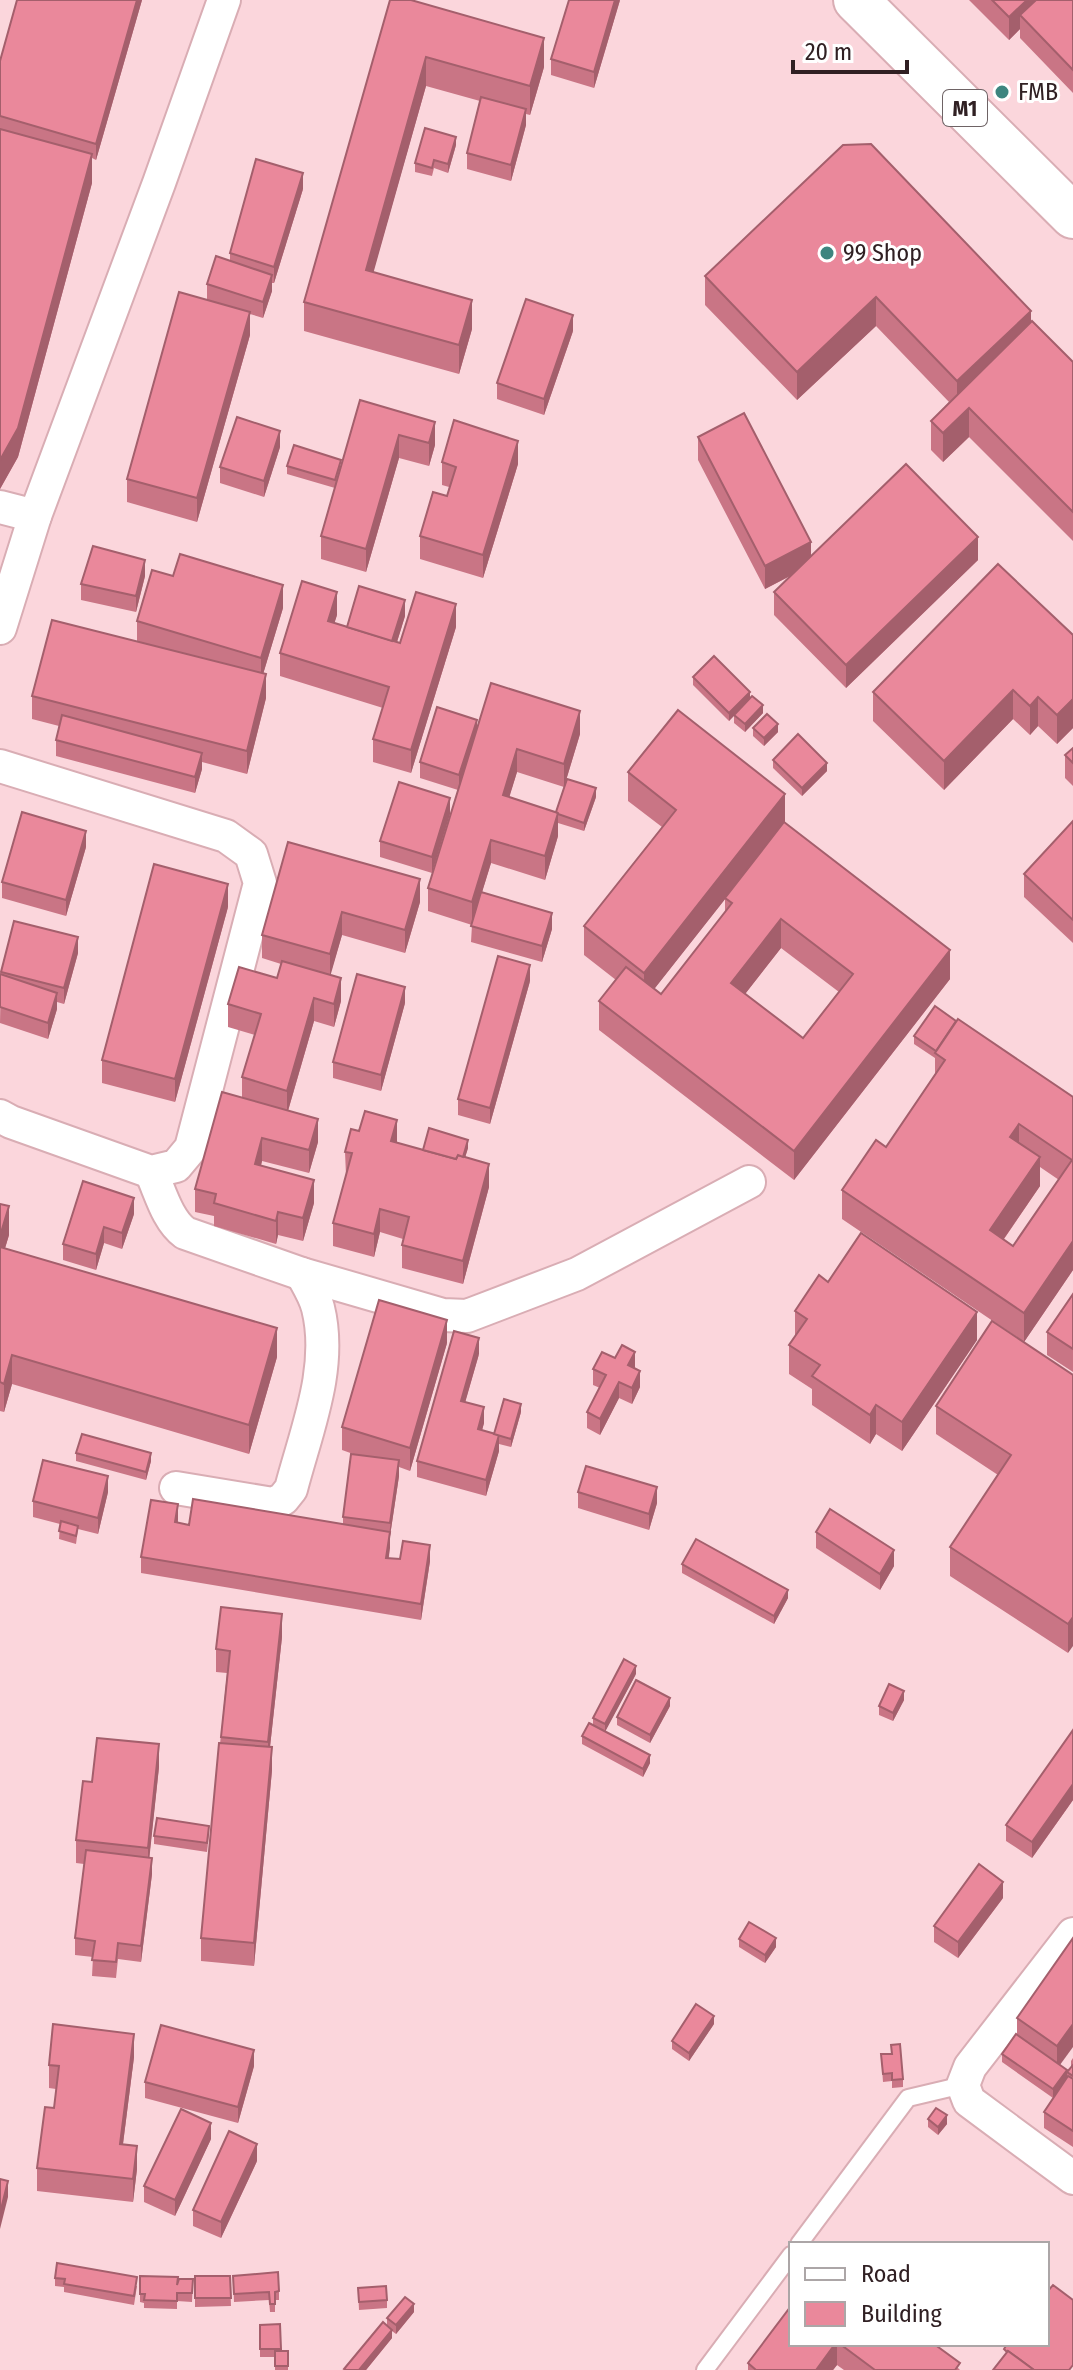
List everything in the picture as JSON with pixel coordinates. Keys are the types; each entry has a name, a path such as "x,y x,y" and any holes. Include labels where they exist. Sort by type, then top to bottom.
{"highway":[{"name":"M1","path":"856,0 1073,216"}],"street":[{"path":"0,628 35,516 224,0"},
{"path":"0,507 35,516"},
{"path":"0,766 226,836 251,854 260,883 191,1148 176,1166 151,1172 0,1116"},
{"path":"151,1172 176,1227 185,1233 302,1274 443,1315 467,1316 577,1274 749,1182"},
{"path":"176,1488 273,1504 283,1499 291,1489 321,1373 323,1338 318,1305 302,1274"},
{"path":"1073,1934 970,2067 963,2085 969,2101 1073,2178"}],"lane":[{"path":"800,2242 908,2098 963,2085"},
{"path":"705,2370 789,2258"}],"building":[{"path":"17,0 137,0 96,144 0,116 0,61"},
{"path":"390,0 411,0 544,38 530,86 426,57 366,270 472,300 459,345 304,302"},
{"path":"569,0 615,0 594,72 551,59"},
{"path":"992,0 1027,0 1009,17"},
{"path":"1036,0 1073,0 1073,70 1020,15"},
{"path":"481,97 526,109 511,165 467,153"},
{"path":"425,128 456,137 448,164 434,160 432,168 415,163"},
{"path":"0,129 92,154 18,428 0,460"},
{"path":"871,144 1031,311 957,381 876,297 797,372 705,276 843,145"},
{"path":"256,159 303,173 274,267 230,253"},
{"path":"216,256 272,275 263,302 207,284"},
{"path":"179,292 250,312 197,498 127,479"},
{"path":"526,299 573,315 544,399 497,383"},
{"path":"1032,321 1073,362 1073,512 969,408 943,433 931,421"},
{"path":"360,400 435,422 429,443 399,435 366,549 321,536"},
{"path":"744,413 811,542 765,566 698,437"},
{"path":"237,417 280,431 264,481 220,467"},
{"path":"454,420 518,441 483,555 420,536 433,492 447,496 456,467 442,462"},
{"path":"294,445 341,460 335,480 287,466"},
{"path":"906,464 978,537 846,665 774,592"},
{"path":"93,546 145,560 136,596 81,584"},
{"path":"180,554 283,585 261,658 137,621 152,570 173,576"},
{"path":"998,564 1073,635 1073,699 1057,715 1038,697 1030,706 1013,690 944,761 873,692"},
{"path":"302,581 337,592 328,621 400,643 416,592 456,604 411,750 373,739 389,687 280,653"},
{"path":"359,586 405,600 392,641 347,627"},
{"path":"52,620 266,674 247,751 32,696"},
{"path":"714,656 750,692 729,713 693,677"},
{"path":"491,683 580,711 564,764 517,749 503,795 558,813 545,856 491,840 472,902 428,888"},
{"path":"752,696 763,705 745,724 734,715"},
{"path":"437,707 477,720 459,775 420,762"},
{"path":"678,710 785,794 644,973 584,926 676,810 628,772"},
{"path":"767,714 778,724 764,738 753,728"},
{"path":"62,715 202,753 195,777 56,740"},
{"path":"798,734 827,763 802,788 773,760"},
{"path":"1073,748 1073,763 1065,755"},
{"path":"567,779 596,788 584,823 556,812"},
{"path":"399,782 450,798 432,857 380,841"},
{"path":"22,812 86,831 66,900 2,882"},
{"path":"1073,821 1073,920 1024,874"},
{"path":"784,822 950,950 794,1151 599,1001 626,967 661,994 732,903 725,898","holes":["781,919 853,974 803,1038 731,983"]},
{"path":"288,842 420,879 405,930 342,912 330,954 262,935"},
{"path":"154,864 228,884 175,1079 102,1060"},
{"path":"481,892 552,913 542,946 471,926"},
{"path":"14,921 78,937 64,988 1,972"},
{"path":"498,956 530,965 490,1108 458,1099"},
{"path":"282,961 341,978 334,1004 314,998 287,1091 242,1077 261,1014 228,1004 239,967 277,978"},
{"path":"0,974 57,993 48,1023 0,1007"},
{"path":"357,974 405,987 381,1075 333,1062"},
{"path":"935,1006 956,1021 936,1051 914,1036"},
{"path":"958,1019 1073,1097 1073,1241 1024,1313 842,1190 876,1140 886,1147 945,1060 935,1053","holes":["1019,1124 1072,1160 1013,1246 990,1230 1040,1157 1010,1137"]},
{"path":"222,1092 318,1119 309,1150 262,1138 255,1164 314,1180 303,1218 278,1212 276,1221 214,1203 216,1194 195,1189"},
{"path":"365,1111 397,1120 391,1141 456,1159 458,1155 489,1164 463,1261 402,1245 409,1217 380,1209 374,1234 333,1223 352,1153 345,1152 351,1129 359,1131"},
{"path":"429,1128 468,1140 463,1157 458,1155 456,1159 423,1150"},
{"path":"83,1181 134,1198 122,1233 104,1227 96,1254 63,1244"},
{"path":"0,1204 9,1206 0,1236"},
{"path":"861,1233 977,1312 902,1422 876,1405 870,1415 812,1376 820,1365 789,1345 807,1319 795,1311 819,1275 828,1282"},
{"path":"0,1247 277,1328 249,1425 12,1355 4,1384 0,1382"},
{"path":"1073,1294 1073,1349 1047,1332"},
{"path":"379,1300 447,1320 410,1448 342,1427"},
{"path":"992,1321 1073,1375 1073,1617 1068,1624 950,1547 1011,1455 936,1406"},
{"path":"454,1331 479,1338 461,1401 484,1407 478,1429 499,1435 486,1480 417,1461"},
{"path":"622,1345 635,1352 628,1365 640,1371 632,1388 619,1382 600,1419 587,1412 606,1375 593,1369 602,1352 615,1358"},
{"path":"504,1399 521,1404 511,1439 494,1434"},
{"path":"82,1434 151,1453 146,1472 76,1453"},
{"path":"351,1454 399,1460 390,1523 343,1517"},
{"path":"43,1460 108,1476 98,1518 33,1501"},
{"path":"586,1466 657,1487 649,1514 578,1492"},
{"path":"193,1499 390,1532 386,1558 400,1559 403,1541 430,1545 421,1604 141,1557 151,1500 178,1504 175,1522 189,1525"},
{"path":"830,1509 894,1550 880,1574 816,1532"},
{"path":"61,1521 78,1526 76,1536 59,1531"},
{"path":"696,1539 788,1590 774,1616 682,1564"},
{"path":"221,1607 282,1614 268,1742 221,1737 230,1651 216,1649"},
{"path":"624,1659 636,1666 605,1724 593,1718"},
{"path":"636,1680 670,1698 650,1735 617,1717"},
{"path":"889,1684 904,1691 893,1713 879,1706"},
{"path":"589,1723 650,1755 643,1769 582,1736"},
{"path":"1073,1730 1073,1784 1032,1842 1006,1825"},
{"path":"97,1738 159,1744 148,1848 76,1840 83,1781 92,1782"},
{"path":"219,1743 272,1747 254,1943 201,1938"},
{"path":"157,1818 209,1826 207,1843 154,1836"},
{"path":"86,1850 152,1858 141,1946 118,1943 116,1962 92,1960 95,1941 75,1938"},
{"path":"979,1864 1003,1882 958,1942 934,1926"},
{"path":"749,1922 776,1938 765,1955 739,1939"},
{"path":"1073,1938 1073,2024 1057,2046 1017,2018"},
{"path":"696,2004 714,2016 689,2053 672,2041"},
{"path":"53,2024 134,2034 120,2144 137,2146 133,2179 37,2168 45,2107 54,2108 59,2066 49,2065"},
{"path":"161,2025 254,2050 238,2107 145,2082"},
{"path":"1016,2034 1067,2070 1053,2089 1002,2054"},
{"path":"900,2044 903,2079 892,2080 892,2073 883,2074 881,2054 892,2054 891,2045"},
{"path":"1068,2076 1073,2079 1073,2131 1044,2112"},
{"path":"936,2108 947,2115 938,2127 928,2119"},
{"path":"181,2109 211,2123 175,2200 144,2186"},
{"path":"229,2131 257,2144 221,2222 193,2210"},
{"path":"0,2179 8,2181 0,2213"},
{"path":"57,2263 137,2277 134,2296 64,2284 65,2279 55,2278"},
{"path":"278,2272 279,2291 275,2292 275,2304 270,2304 269,2292 234,2294 233,2276"},
{"path":"140,2276 178,2277 177,2285 179,2279 193,2279 192,2293 177,2293 177,2301 144,2300 145,2294 140,2294"},
{"path":"195,2276 230,2276 231,2298 195,2298"},
{"path":"1053,2285 1073,2300 1073,2365 1069,2370 1034,2370 1004,2349 1006,2346 1049,2346 1049,2290"},
{"path":"386,2286 387,2300 359,2302 358,2288"},
{"path":"405,2297 414,2304 396,2325 387,2318"},
{"path":"789,2309 789,2346 834,2346 816,2370 756,2370 748,2363"},
{"path":"383,2322 392,2330 359,2370 344,2369"},
{"path":"280,2324 281,2349 260,2349 260,2325"},
{"path":"843,2346 937,2346 960,2363 955,2370 875,2370"},
{"path":"275,2351 288,2351 288,2366 275,2366"},
{"path":"1008,2351 1034,2370 993,2370"}],"place":[{"name":"FMB","path":"1002,92"},
{"name":"99 Shop","path":"827,253"}]}
